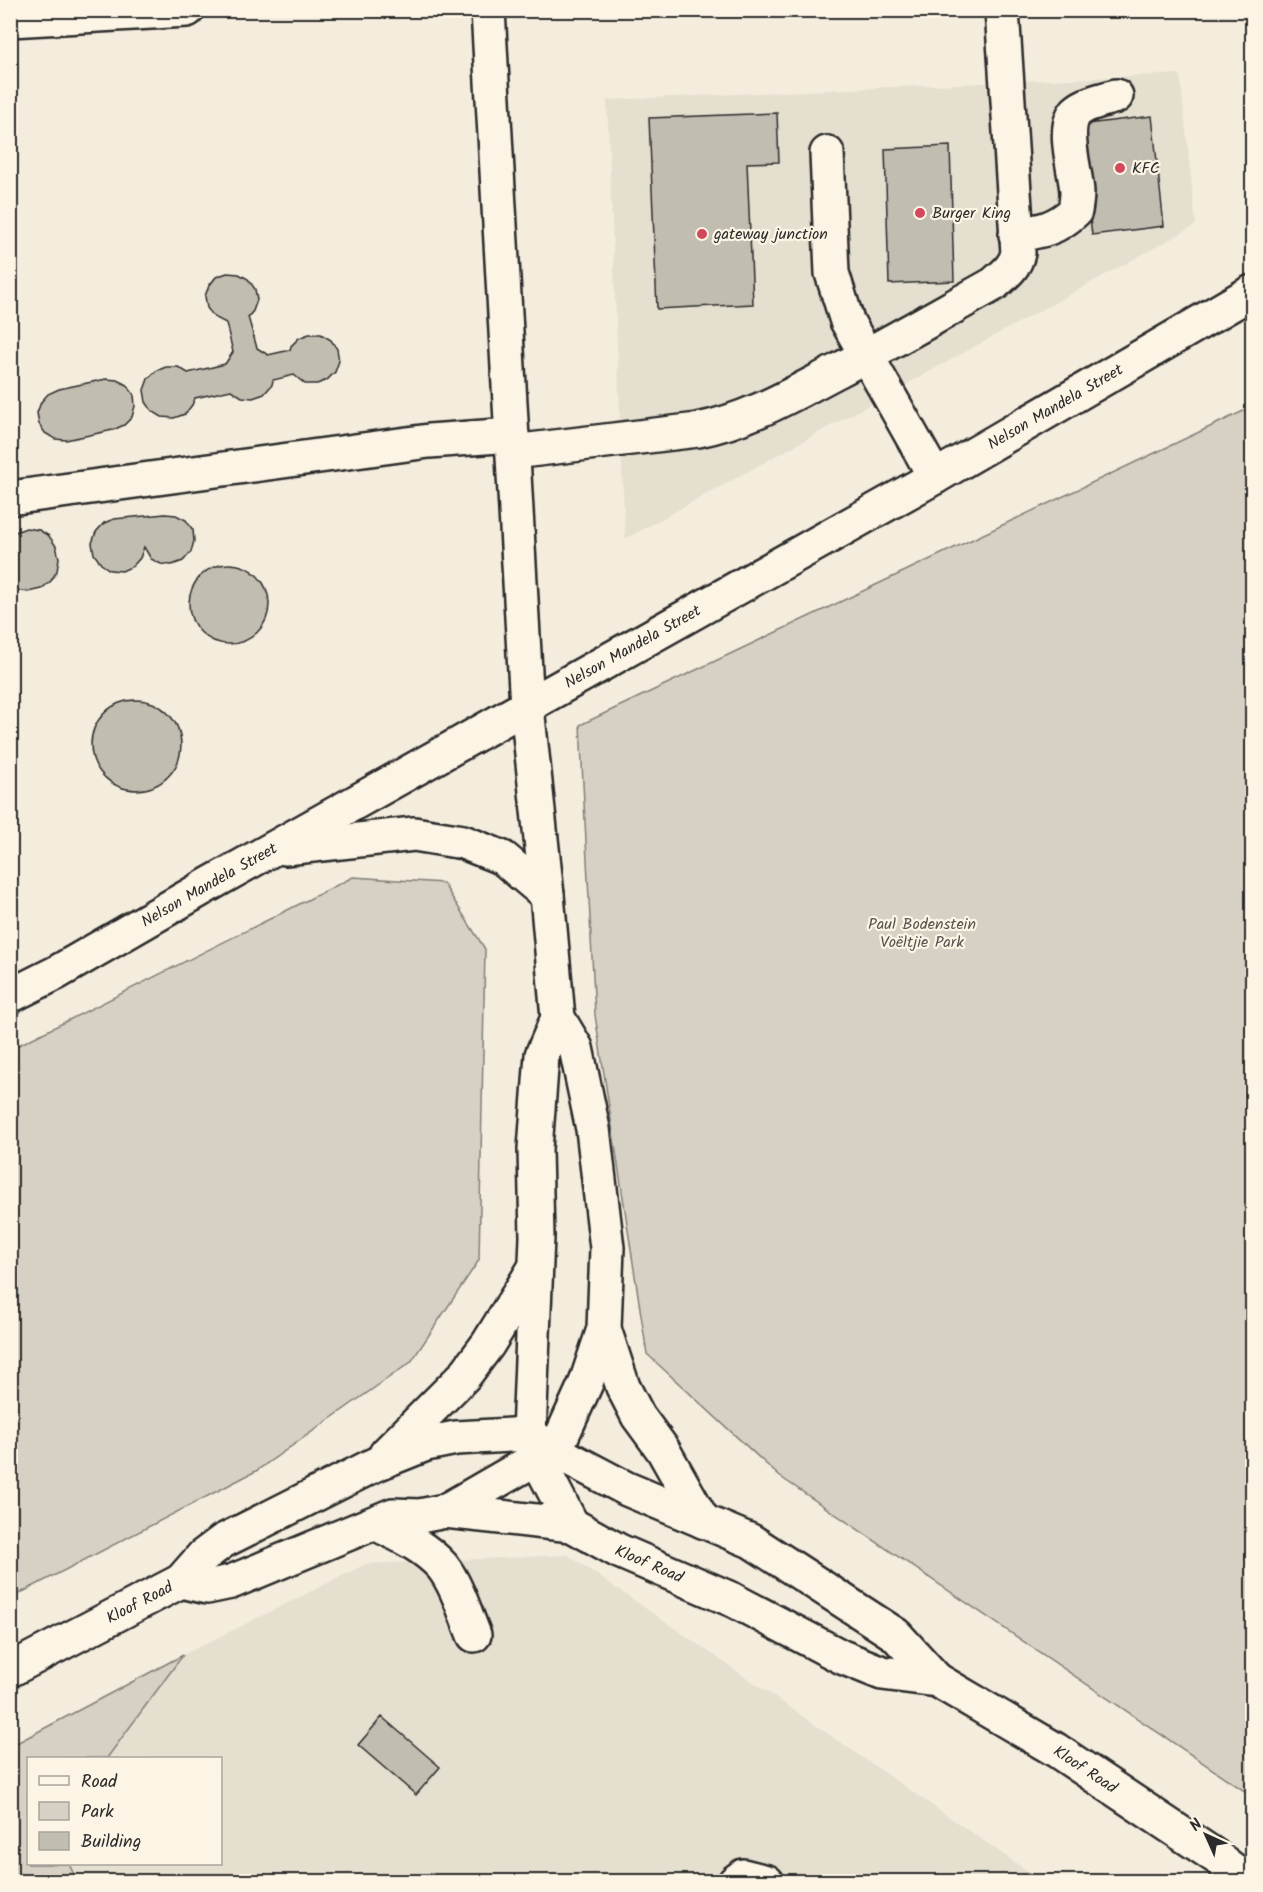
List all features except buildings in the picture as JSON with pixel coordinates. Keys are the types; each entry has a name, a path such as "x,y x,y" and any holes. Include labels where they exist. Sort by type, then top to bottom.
{"street":[{"path":"10,20 187,10"},
{"path":"444,1511 540,1448 586,1383 604,1329 607,1248 593,1129 576,1048 558,1018 527,707 488,10"},
{"path":"10,498 429,441 512,444 698,430 724,425 761,411 866,356 994,284 1016,264 1018,253 1002,10"},
{"path":"1016,235 1043,231 1063,223 1075,211 1077,193 1070,125 1076,112 1088,105 1116,96"},
{"path":"827,153 832,273 846,321 935,477"},
{"name":"Nelson Mandela Street","path":"10,996 56,973 935,477 1252,292"},
{"path":"271,850 414,834 434,837 463,842 503,858 547,895"},
{"path":"558,1018 542,1055 535,1149 540,1448 572,1525"},
{"path":"376,1464 464,1376 493,1336 536,1268"},
{"path":"604,1329 623,1387 638,1416 663,1449 703,1521"},
{"path":"182,1581 203,1556 223,1541 376,1464 426,1444 456,1438 540,1448 627,1489 751,1541 896,1635 936,1680"},
{"name":"Kloof Road","path":"10,1670 182,1581 207,1587 231,1582 393,1515 420,1516 444,1511 572,1525 619,1551 733,1600 842,1657 882,1673 936,1680 1056,1750 1249,1881"},
{"path":"375,1523 413,1542 442,1567 453,1584 474,1635"},
{"path":"735,1881 743,1876 767,1881"}],"shaded area":[{"path":"1180,74 1196,225 625,539 607,100"},
{"path":"568,1555 1042,1881 77,1882 69,1865 222,1865 222,1757 108,1757 183,1655 366,1564"}],"green space":[{"name":"Paul Bodenstein Voëltjie Park","path":"1252,407 1252,1796 779,1476 647,1354 595,1015 580,725"},
{"path":"353,877 443,883 485,949 479,1260 411,1362 256,1471 11,1598 11,1049"},
{"path":"183,1655 108,1757 27,1757 27,1865 69,1865 77,1881 11,1881 11,1746"}],"place":[{"name":"KFC","path":"1120,168"},
{"name":"Burger King","path":"920,213"},
{"name":"gateway junction","path":"702,234"}]}
